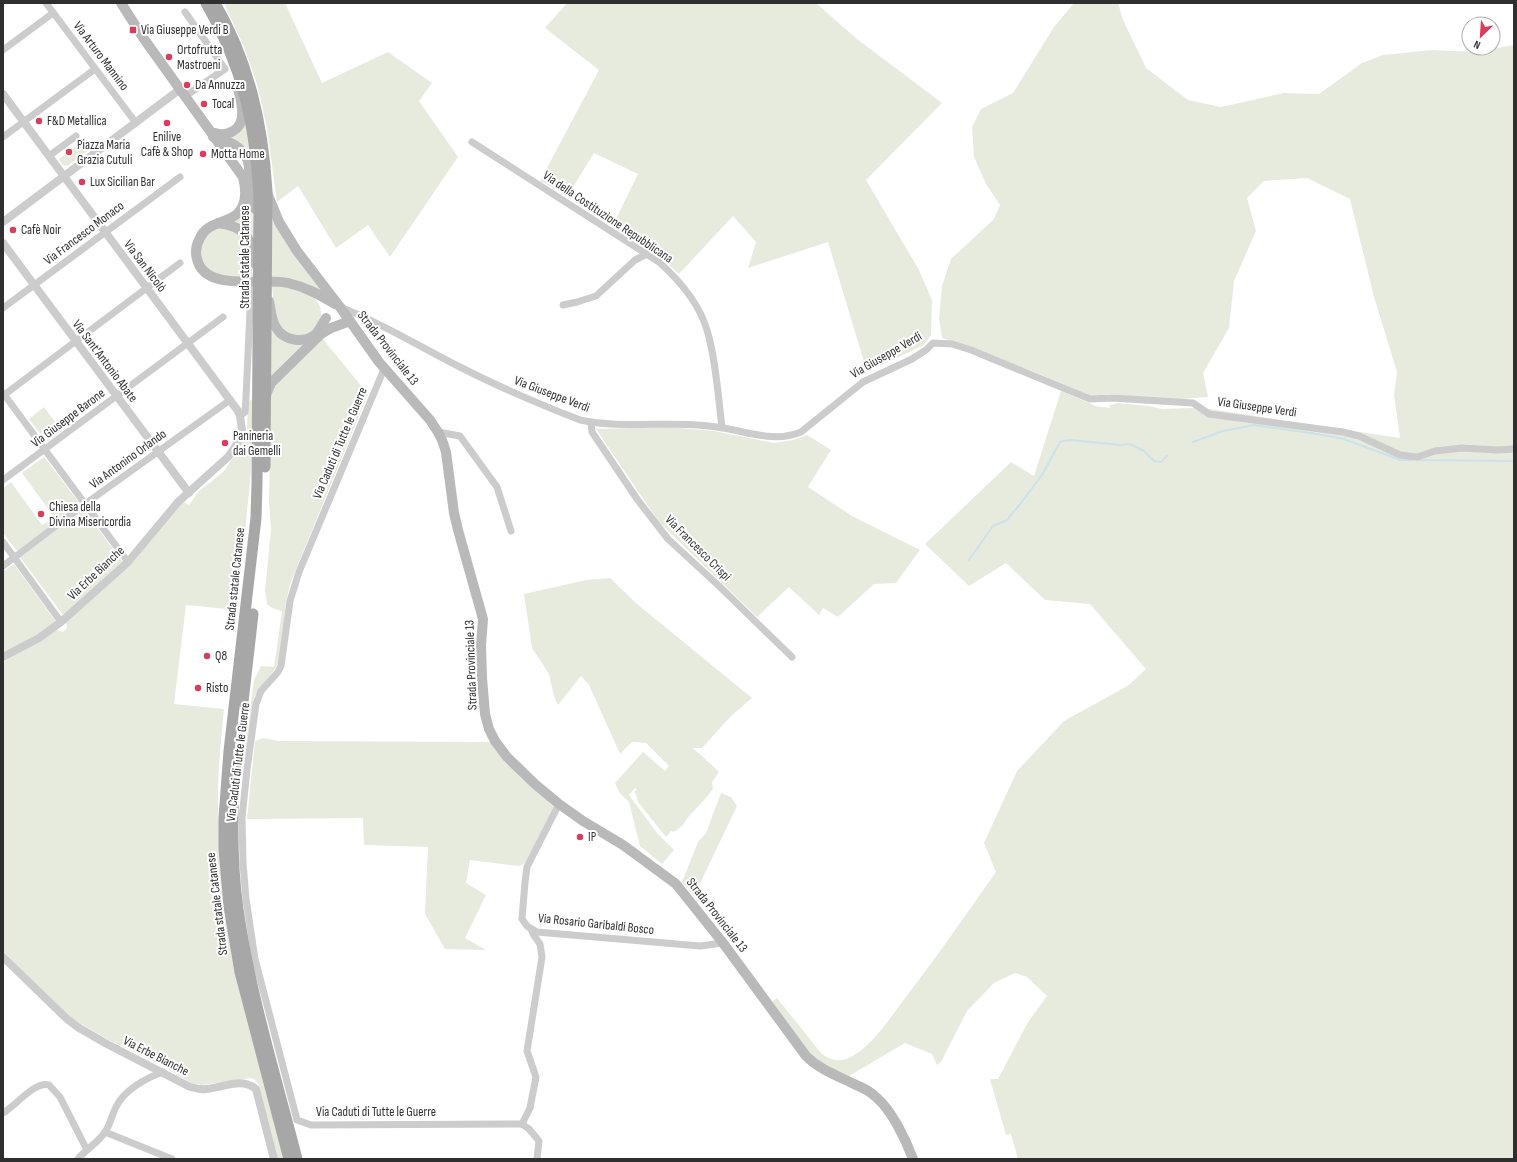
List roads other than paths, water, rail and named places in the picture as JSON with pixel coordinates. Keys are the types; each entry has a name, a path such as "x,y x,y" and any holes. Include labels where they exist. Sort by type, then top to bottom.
{"main road":[{"path":"121,3 144,40 182,94 214,134 243,177 246,192 245,201 237,214 206,229 197,245 196,255 198,264 203,271 218,280 260,283 286,282 310,290 340,307"},
{"name":"Strada statale Catanese","path":"206,3 217,22 231,53 244,89 253,127 258,183 260,283 266,395 263,518 236,756 234,849 238,908 249,971 297,1159"},
{"name":"Strada statale Catanese","path":"215,3 225,19 239,51 249,80 261,128 267,191 260,283 256,518 229,751 224,818 224,849 229,906 240,972 289,1159"},
{"path":"214,134 224,135 236,130 241,122 242,114 231,53"},
{"path":"214,134 236,144 245,153 248,161 258,229"},
{"name":"Strada Provinciale 13","path":"267,191 278,222 297,251 340,307 384,369 430,420 438,432 446,452 454,513 458,530 483,619 481,645 485,714 489,729 495,741 508,758 535,784 559,804 583,821 623,845 676,884 723,943 799,1047 814,1063 826,1071 868,1091 877,1098 885,1107 913,1159"},
{"path":"218,223 234,226 242,230 248,236 252,245 260,283 274,324 281,333 286,337 298,340 309,338 319,330 326,318"},
{"path":"321,296 325,305 326,318 325,326 321,334"},
{"path":"266,395 271,383 321,334 331,328 350,321"}],"street":[{"name":"Via Arturo Mannino","path":"46,3 136,123"},
{"path":"3,222 136,123 225,69 185,12"},
{"path":"3,50 53,13"},
{"path":"3,137 95,69"},
{"name":"Via San Nicolò","path":"3,94 230,400 240,416"},
{"path":"49,156 76,136"},
{"name":"Via della Costituzione Repubblicana","path":"472,142 647,254 659,262 674,276 696,305 707,330 716,376 722,427"},
{"name":"Via Francesco Monaco","path":"3,308 180,177"},
{"name":"Via Sant'Antonio Abate","path":"3,243 188,493"},
{"path":"563,305 596,296 635,260 647,254"},
{"path":"128,562 4,394 180,263"},
{"path":"240,416 245,412 247,358 260,283"},
{"name":"Via Giuseppe Verdi","path":"340,307 361,315 461,368 512,392 580,420 591,423 678,423 722,427 760,436 780,438 791,436 801,432 863,382 912,359 926,350 933,342 952,344 971,350 1090,399 1112,398 1192,403 1209,414 1343,432 1359,436 1400,455 1417,457 1435,451 1462,448 1497,450 1514,449"},
{"path":"350,321 361,315"},
{"name":"Via Giuseppe Barone","path":"3,480 223,317"},
{"name":"Via Caduti di Tutte le Guerre","path":"384,369 296,578 290,601 281,666 278,672 261,691 256,704 242,818 243,863 246,899 255,959 297,1120 311,1125 522,1124"},
{"name":"Via Antonino Orlando","path":"3,566 85,504 230,400"},
{"name":"Via Erbe Bianche","path":"3,657 39,638 61,622 128,562 178,502 228,457 242,430 240,416"},
{"name":"Via Francesco Crispi","path":"591,423 592,432 637,500 668,539 792,657"},
{"path":"438,432 460,436 497,487 511,531"},
{"path":"3,542 61,622"},
{"name":"Via Rosario Garibaldi Bosco","path":"559,804 528,867 525,882 522,919 532,929 537,932 700,946 723,943"},
{"path":"532,929 533,934 540,944 542,957 527,1051 536,1077 530,1108 522,1124 529,1129 539,1141 537,1159"},
{"name":"Via Erbe Bianche","path":"3,957 67,1019 79,1028 190,1087 200,1089 245,1083 251,1085 256,1089 274,1159"},
{"path":"78,1159 105,1132 117,1105 123,1096 154,1075 163,1072"},
{"path":"3,1113 41,1085 49,1085 55,1089 60,1096 87,1150"},
{"path":"105,1132 172,1159"}],"waterway":[{"path":"1193,442 1223,431 1254,425 1344,439 1400,460 1412,460"},
{"path":"969,560 993,526 1007,520 1021,503 1042,475 1060,442 1071,440 1121,445 1130,444 1144,451 1154,461 1161,462 1167,456"},
{"path":"1416,460 1514,461"}],"place":[{"name":"Via Giuseppe Verdi B","path":"133,30"},
{"name":"Ortofrutta Mastroeni","path":"169,57"},
{"name":"Da Annuzza","path":"187,85"},
{"name":"Tocal","path":"204,104"},
{"name":"F&D Metallica","path":"39,121"},
{"name":"Enilive Cafè & Shop","path":"167,123"},
{"name":"Piazza Maria Grazia Cutuli","path":"69,152"},
{"name":"Motta Home","path":"203,154"},
{"name":"Lux Sicilian Bar","path":"82,182"},
{"name":"Cafè Noir","path":"13,230"},
{"name":"Panineria dai Gemelli","path":"225,443"},
{"name":"Chiesa della Divina Misericordia","path":"41,514"},
{"name":"Q8","path":"207,656"},
{"name":"Risto","path":"198,688"},
{"name":"IP","path":"580,837"}]}
